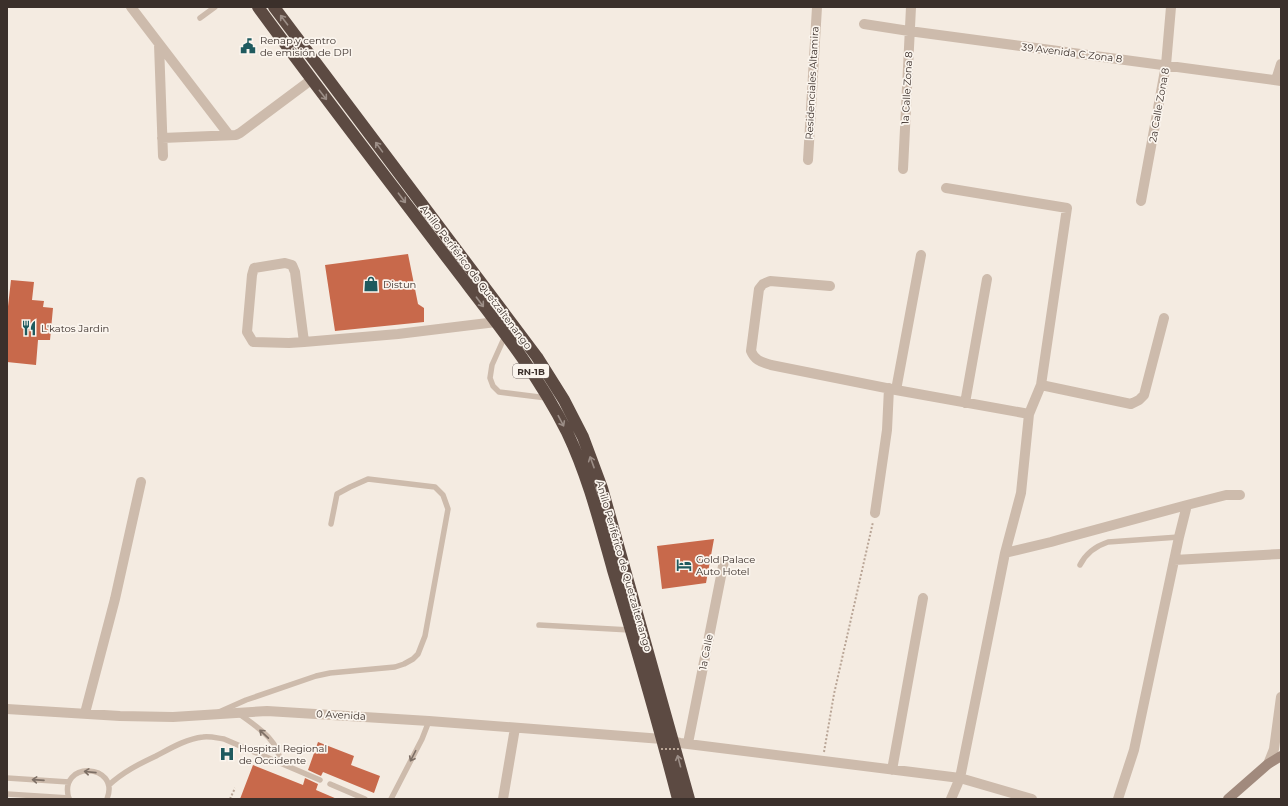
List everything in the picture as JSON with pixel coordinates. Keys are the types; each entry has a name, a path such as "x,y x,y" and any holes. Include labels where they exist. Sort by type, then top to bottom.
{"highway":[{"name":"Anillo Periférico de Quetzaltenango","path":"258,7 311,80 526,362 549,399 584,470 631,630 689,799"},
{"name":"Anillo Periférico de Quetzaltenango","path":"274,7 537,357 564,400 583,437 602,488 669,744 678,799"}],"street":[{"path":"131,7 229,135"},
{"name":"Residenciales Altamira","path":"808,160 817,7"},
{"name":"1a Calle Zona 8","path":"903,169 911,7"},
{"name":"2a Calle Zona 8","path":"1141,201 1166,65 1171,7"},
{"name":"39 Avenida C Zona 8","path":"864,24 1278,81"},
{"path":"160,44 163,156"},
{"path":"1278,81 1281,64"},
{"path":"162,138 229,135 240,133 311,80"},
{"path":"946,188 1067,208 1041,384 1029,414 1021,494 1005,553 960,778 951,799"},
{"path":"875,513 892,389 921,255"},
{"path":"304,342 295,272 292,265 285,264 254,268 252,275 247,332 253,342 304,342 398,334 496,322"},
{"path":"965,403 987,280"},
{"path":"830,286 770,281 763,284 759,289 752,351 753,357 759,362 771,365 1029,414"},
{"path":"1041,384 1131,404 1139,400 1144,395 1164,318"},
{"path":"85,713 115,599 141,482"},
{"path":"1005,553 1052,542 1226,495 1240,495"},
{"path":"1118,799 1134,750 1179,536 1187,505"},
{"path":"1174,560 1281,554"},
{"name":"1a Calle","path":"688,743 724,561"},
{"path":"892,770 923,598"},
{"path":"1268,764 1274,748 1281,696"},
{"name":"0 Avenida","path":"7,709 120,716 173,717 267,711 516,728 669,744 688,743 960,778 1016,797 1032,799"},
{"path":"503,799 516,728"},
{"path":"1228,799 1268,764 1281,756"}],"lane":[{"path":"200,18 215,7"},
{"path":"505,335 492,365 490,378 492,386 499,392 549,399"},
{"path":"213,714 246,700 316,676 349,670 395,667 413,659 418,654 425,636 448,509 443,494 434,487 368,479 337,494 331,524"},
{"path":"1080,565 1088,553 1098,546 1108,542 1179,536"},
{"path":"539,625 631,630"},
{"path":"237,712 267,736 279,754 280,763"},
{"path":"391,799 430,721"},
{"path":"108,785 130,769 177,745 203,737 224,739 320,780"},
{"path":"7,794 69,798 69,782 73,776 86,770 94,771 105,779 109,791 107,799"},
{"path":"7,778 69,782"},
{"path":"330,784 365,799"}],"path":[{"path":"822,761 834,694 875,513"},
{"path":"230,799 235,788"}],"building":[{"name":"Distun","path":"408,254 418,304 424,308 424,322 335,331 325,265"},
{"name":"L'katos Jardin","path":"11,280 34,282 32,300 44,301 43,307 53,308 50,340 38,340 36,365 7,362 7,315"},
{"name":"Gold Palace Auto Hotel","path":"714,539 706,583 662,589 657,546"},
{"path":"318,742 354,756 351,765 380,776 374,793 323,772 321,776 308,770"},
{"path":"253,765 303,785 305,778 318,784 316,790 337,799 240,799"}],"place":[{"name":"Renap y centro de emisión de DPI","path":"248,46"},
{"name":"Distun","path":"371,284"},
{"name":"L'katos Jardin","path":"29,328"},
{"name":"Gold Palace Auto Hotel","path":"684,565"},
{"name":"Hospital Regional de Occidente","path":"227,754"}]}
